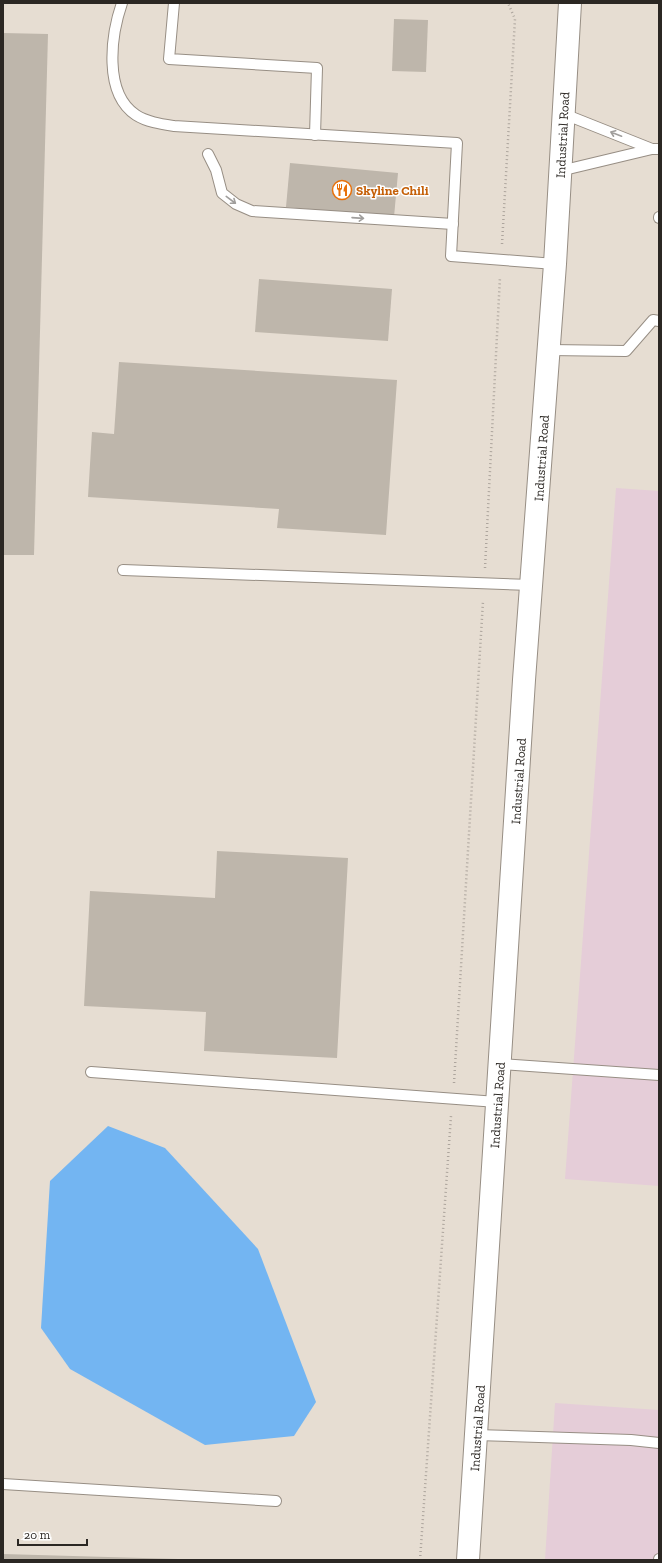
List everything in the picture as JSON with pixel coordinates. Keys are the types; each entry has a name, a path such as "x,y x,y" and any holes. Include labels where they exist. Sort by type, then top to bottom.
{"main road":[{"name":"Industrial Road","path":"468,1560 531,585 555,264 570,3"}],"lane":[{"path":"122,3 113,36 112,61 115,83 122,101 135,114 152,122 174,126 457,143 451,256 555,264"},
{"path":"174,3 169,59 317,68 315,135"},
{"path":"564,114 656,149"},
{"path":"560,172 656,149"},
{"path":"208,154 216,170 222,193 236,204 252,211 453,224"},
{"path":"549,350 626,350 653,320 659,321"},
{"path":"123,570 531,585"},
{"path":"500,1064 659,1075"},
{"path":"91,1072 497,1102"},
{"path":"476,1435 631,1440 659,1443"},
{"path":"3,1484 276,1502"}],"path":[{"path":"503,233 515,19 508,3"},
{"path":"486,548 500,290"},
{"path":"455,1065 482,616"},
{"path":"420,1560 450,1134"}],"shaded area":[{"path":"616,488 659,491 659,1186 565,1179"},
{"path":"555,1403 659,1410 659,1560 545,1560"}],"water":[{"path":"108,1126 165,1148 258,1249 316,1402 294,1436 205,1445 70,1369 41,1328 50,1181"}],"building":[{"path":"394,19 428,20 426,72 392,71"},
{"path":"3,33 48,34 34,555 3,555"},
{"name":"Skyline Chili","path":"290,163 398,173 394,217 286,207"},
{"path":"259,279 392,289 388,341 255,332"},
{"path":"119,362 397,380 386,535 277,528 279,509 88,497 92,432 114,434"},
{"path":"217,851 348,858 337,1058 204,1051 206,1012 84,1006 90,891 215,898"},
{"path":"3,1554 178,1559 178,1560 3,1560"}],"place":[{"name":"Skyline Chili","path":"342,190"}]}
